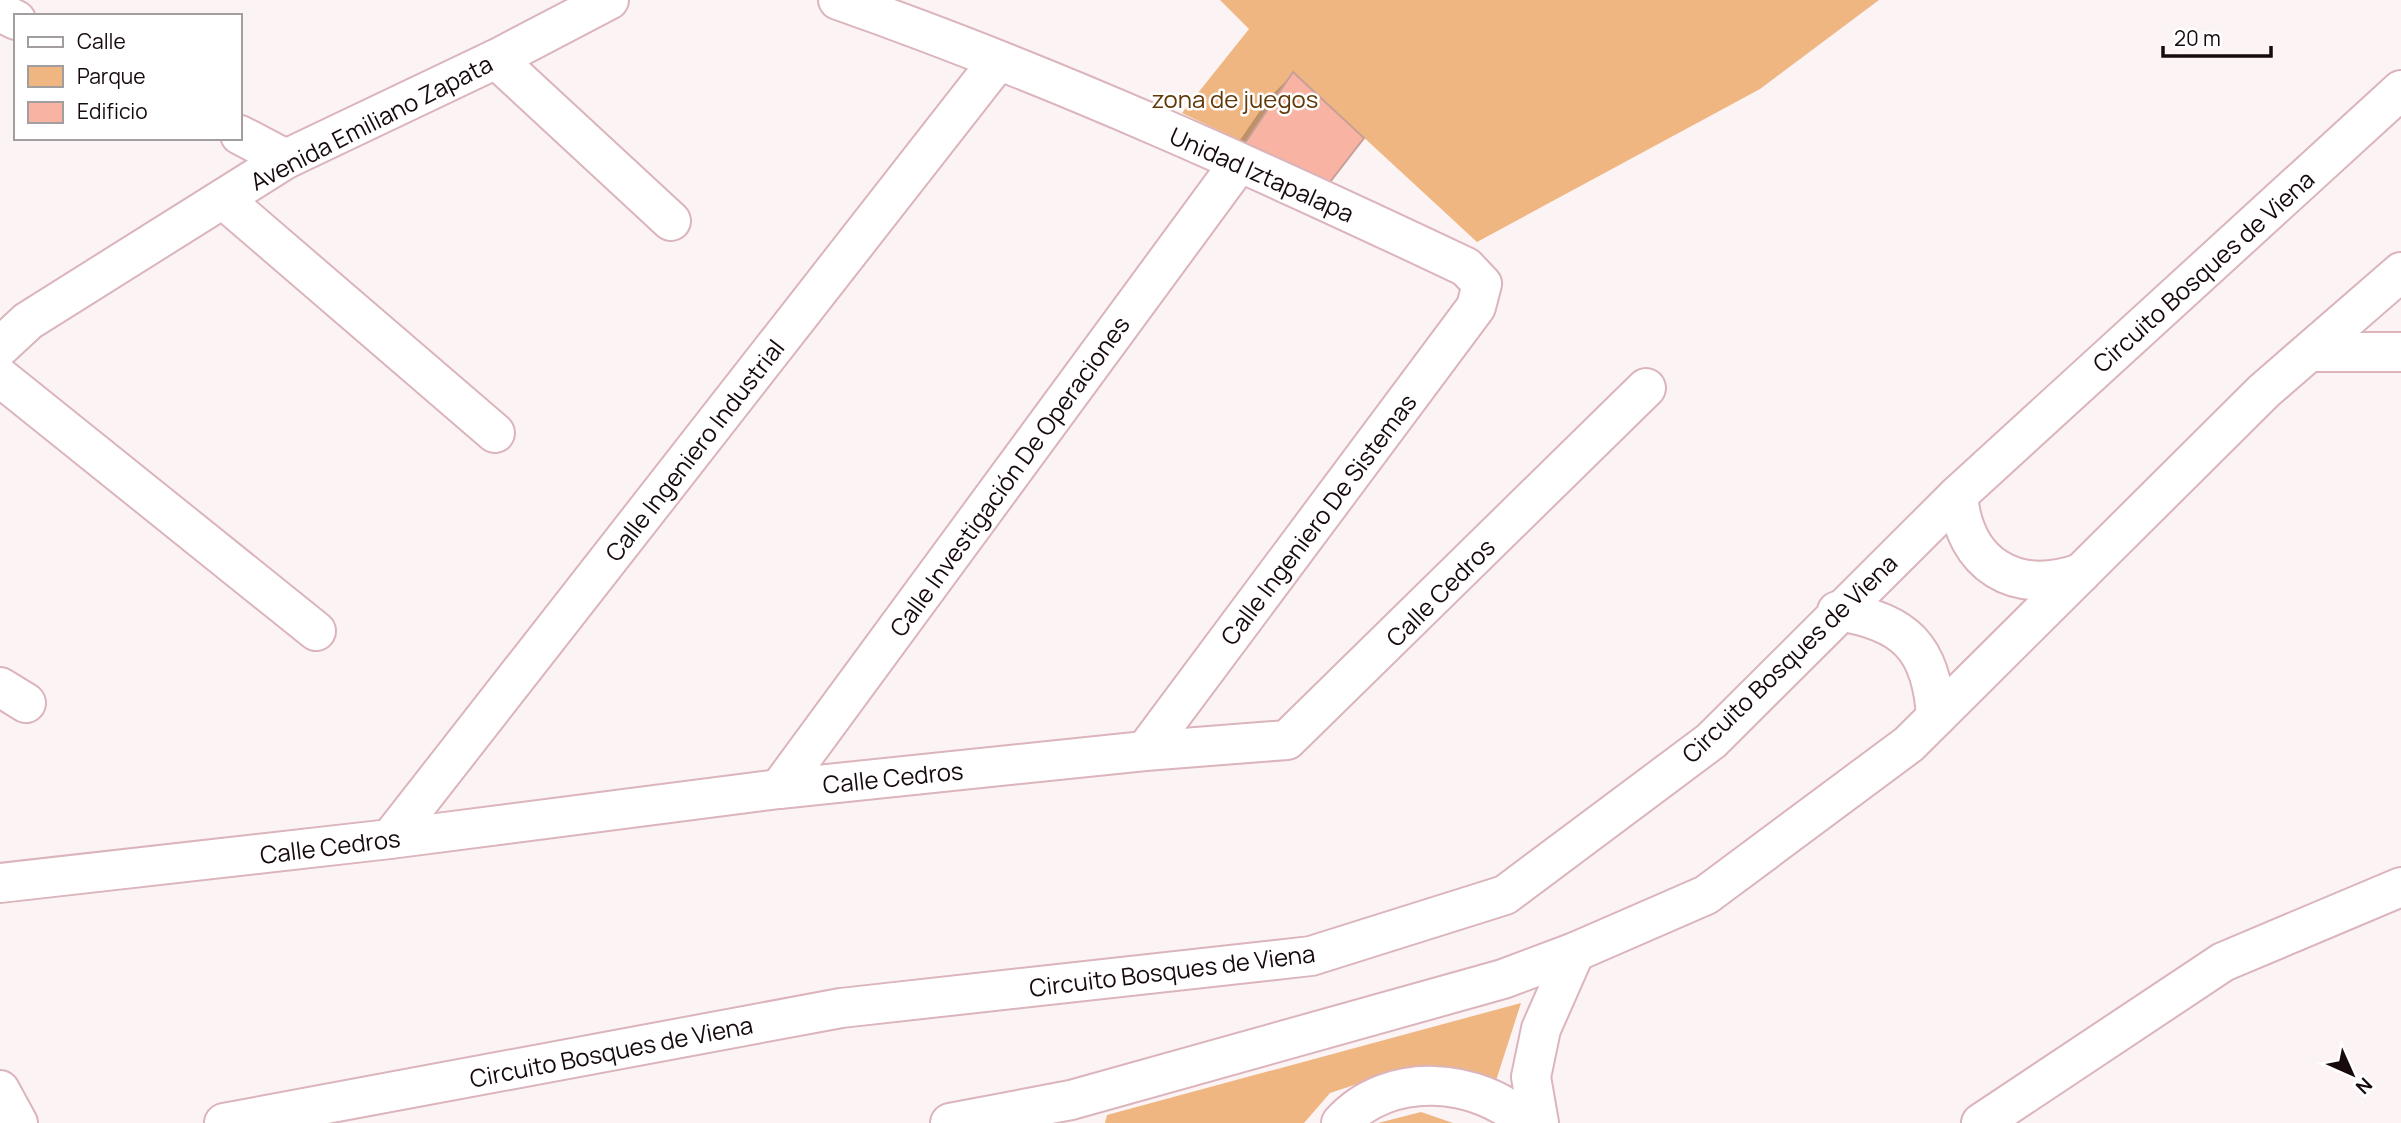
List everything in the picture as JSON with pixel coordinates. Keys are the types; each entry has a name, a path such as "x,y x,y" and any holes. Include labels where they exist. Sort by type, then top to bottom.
{"street":[{"name":"Avenida Emiliano Zapata","path":"0,347 14,314 223,199 286,159 496,59 609,0"},
{"name":"Unidad Iztapalapa","path":"838,0 998,61 1238,163 1466,267 1482,284"},
{"path":"496,59 671,221"},
{"name":"Calle Ingeniero Industrial","path":"390,839 998,61"},
{"name":"Circuito Bosques de Viena","path":"224,1123 352,1112 841,1008 1311,956 1506,895 1711,741 1837,611 1958,495 2401,90"},
{"path":"242,136 286,159"},
{"name":"Calle Investigación De Operaciones","path":"779,789 1238,163"},
{"path":"223,199 495,433"},
{"path":"966,1122 1071,1100 1503,979 1575,952 1706,895 1909,744 2264,391 2401,272"},
{"name":"Calle Ingeniero De Sistemas","path":"1145,751 1476,307 1482,284"},
{"path":"2312,352 2401,352"},
{"path":"0,377 316,631"},
{"name":"Calle Cedros","path":"0,883 390,839 779,789 1145,751 1272,743 1294,735 1646,388"},
{"path":"1958,495 1960,520 1970,543 1986,562 2008,576 2032,582 2057,581 2081,573"},
{"path":"1837,611 1870,616 1899,630 1921,654 1930,674 1934,684 1936,717"},
{"path":"1981,1123 2222,962 2401,887"},
{"path":"1539,1123 1531,1077 1541,1029 1575,952"},
{"path":"1341,1123 1347,1116 1385,1094 1427,1085 1471,1090 1510,1107 1527,1123"},
{"path":"0,1090 18,1123"}],"green space":[{"name":"zona de juegos","path":"1220,0 1879,0 1760,89 1477,242 1293,72 1245,143 1182,113 1249,29"},
{"path":"1521,1003 1492,1093 1460,1076 1402,1069 1330,1093 1304,1123 1105,1123 1107,1115"},
{"path":"1421,1112 1453,1123 1378,1123"}],"building":[{"path":"1293,72 1364,138 1330,182 1245,143"}]}
